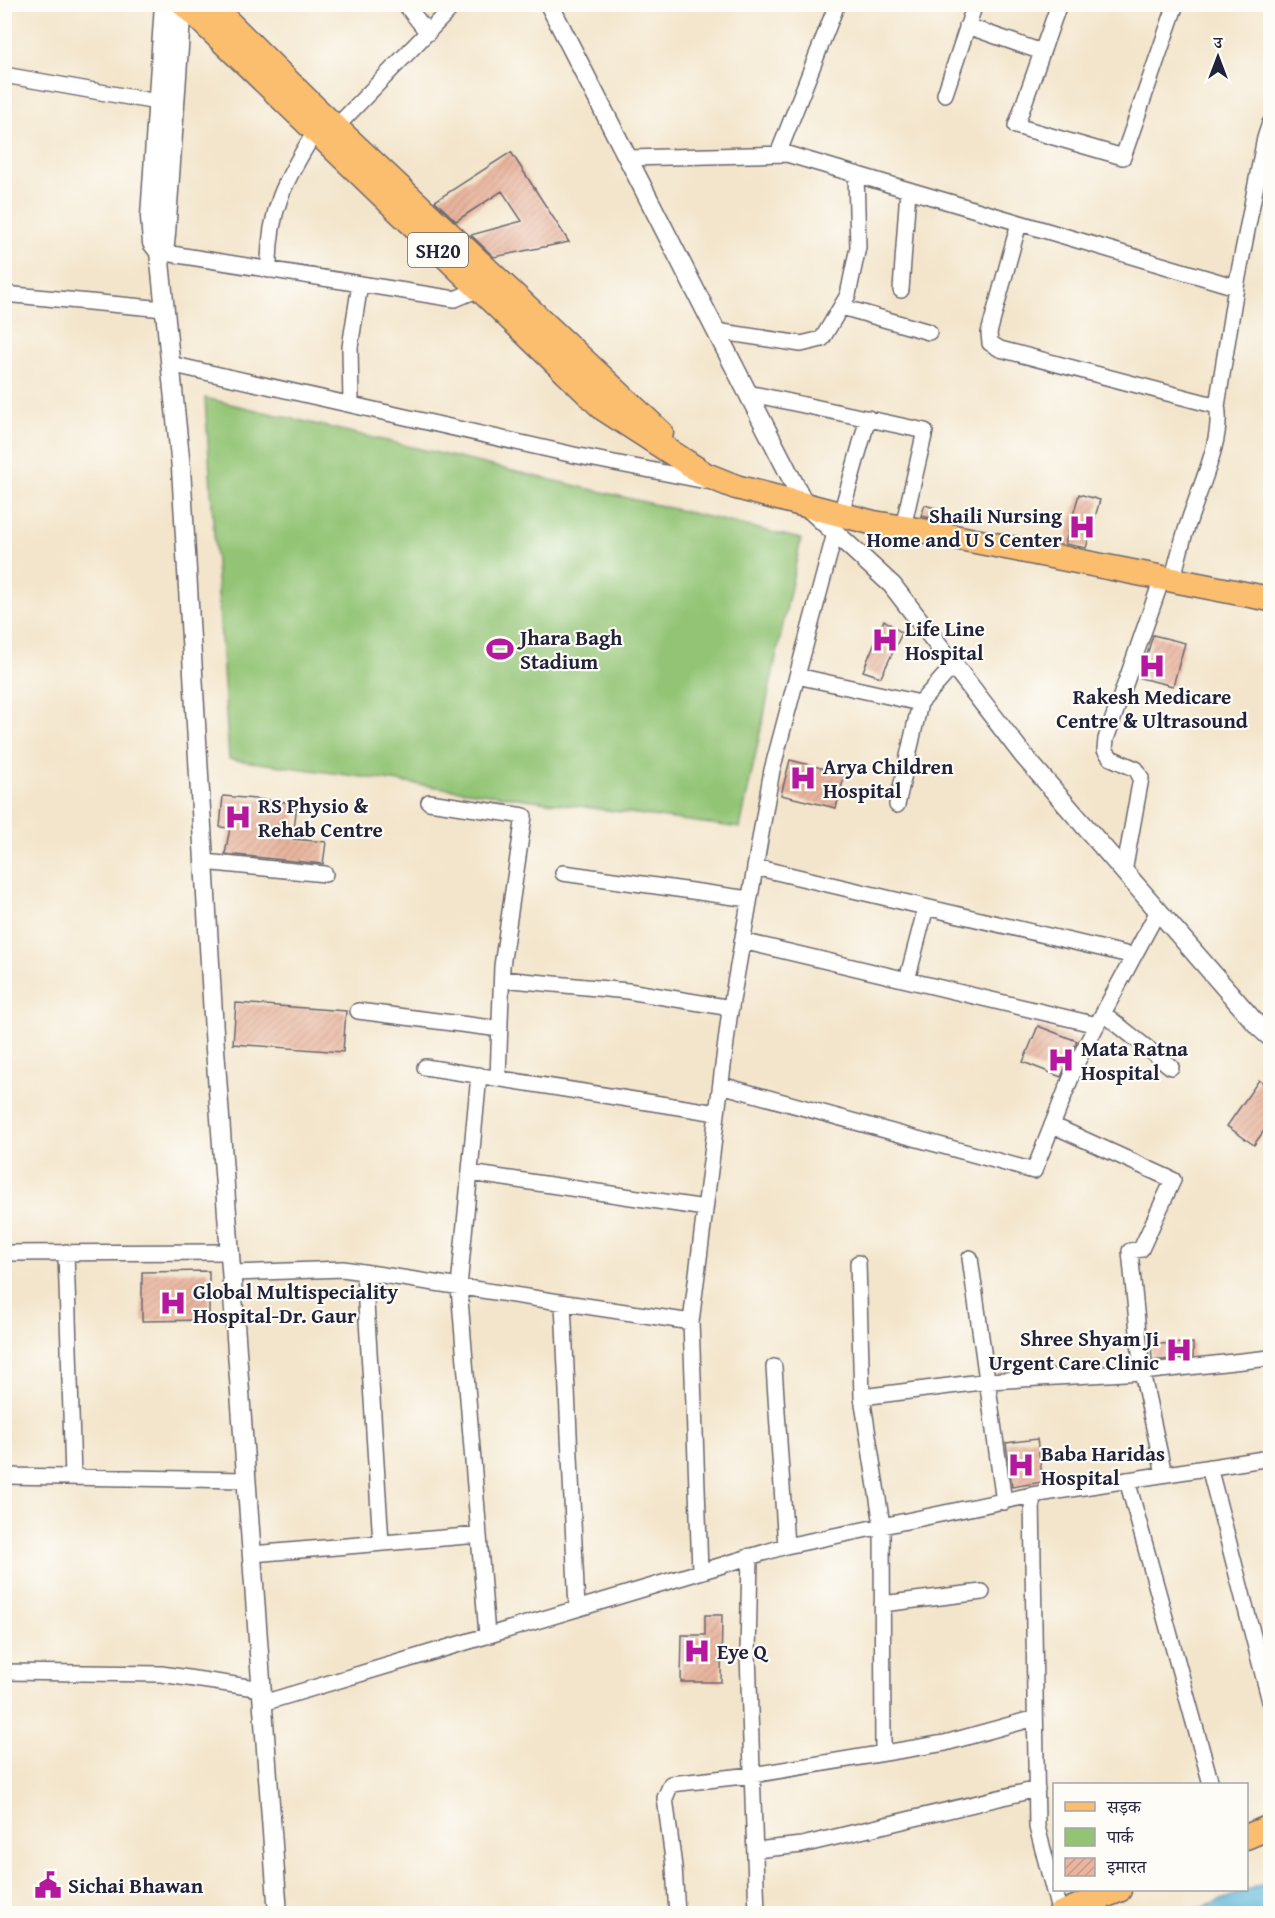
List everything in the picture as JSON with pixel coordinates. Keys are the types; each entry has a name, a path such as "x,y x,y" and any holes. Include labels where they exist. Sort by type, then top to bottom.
{"main road":[{"name":"SH20","path":"183,4 325,129 706,476"},
{"name":"SH20","path":"210,4 325,129 479,290 604,409 706,476 736,487 805,505 838,524 874,523 903,527 1165,585 1270,614"},
{"name":"SH20","path":"874,523 923,540 1165,585 1270,599"},
{"path":"1248,1836 1270,1827"},
{"path":"1060,1914 1117,1891"}],"street":[{"path":"164,4 150,218 152,243 159,252 182,478 204,862 230,1252 278,1914"},
{"path":"159,252 165,244 166,234 183,4"},
{"path":"405,4 428,33"},
{"path":"269,270 272,226 281,191 325,129 428,33 455,4"},
{"path":"549,4 805,505"},
{"path":"778,154 837,4"},
{"path":"945,94 975,4"},
{"path":"1059,4 1016,126 1123,157 1176,4"},
{"path":"967,26 1042,52"},
{"path":"4,75 156,102"},
{"path":"1124,872 1141,777 1136,769 1111,758 1105,750 1106,739 1188,524 1218,433 1217,406 1236,287 1265,167 1270,123"},
{"path":"628,158 787,154 1236,287"},
{"path":"716,331 801,344 822,339 849,296 858,247 856,174"},
{"path":"901,290 908,189"},
{"path":"1019,223 989,333 990,343 1000,349 1217,406"},
{"path":"159,252 455,299 479,290"},
{"path":"351,404 350,347 360,284"},
{"path":"4,294 164,309"},
{"path":"842,307 929,332"},
{"path":"170,364 574,455 736,487"},
{"path":"748,393 926,431 903,527"},
{"path":"700,1571 691,1322 731,1008 772,770 868,418"},
{"path":"838,524 892,585 1023,755 1270,1037"},
{"path":"897,806 920,704 954,665"},
{"path":"796,676 920,704"},
{"path":"429,802 524,816 502,979 498,1078"},
{"path":"204,862 325,874"},
{"path":"755,867 1134,956"},
{"path":"563,873 750,899"},
{"path":"907,980 926,907"},
{"path":"721,1085 1034,1171 1078,1060 1158,910"},
{"path":"742,941 907,980 1100,1019 1171,1067"},
{"path":"502,979 628,992 731,1008"},
{"path":"358,1011 500,1029"},
{"path":"425,1067 717,1113"},
{"path":"479,1075 459,1287 487,1635"},
{"path":"1052,1125 1173,1180 1141,1249 1130,1251 1142,1372 1164,1474"},
{"path":"470,1173 705,1208"},
{"path":"66,1252 73,1477"},
{"path":"4,1253 230,1252"},
{"path":"970,1258 989,1381 1004,1502"},
{"path":"858,1263 862,1397 882,1525 883,1753"},
{"path":"232,1273 343,1269 691,1322"},
{"path":"364,1272 381,1543"},
{"path":"563,1303 577,1609"},
{"path":"862,1397 989,1381 1142,1372 1270,1358"},
{"path":"774,1367 786,1546"},
{"path":"4,1672 161,1674 262,1696 487,1635 786,1546 1032,1495 1270,1458"},
{"path":"1209,1467 1270,1701"},
{"path":"4,1476 247,1480"},
{"path":"1127,1480 1210,1783"},
{"path":"1032,1495 1037,1827 1053,1888"},
{"path":"252,1554 479,1534"},
{"path":"750,1556 748,1654 757,1914"},
{"path":"882,1605 982,1592"},
{"path":"677,1914 674,1867 665,1798 671,1784 752,1775 945,1743 1035,1718"},
{"path":"755,1850 802,1845 1036,1789"},
{"path":"1054,1891 1060,1914"}],"green space":[{"name":"Jhara Bagh Stadium","path":"205,398 801,539 740,828 229,759"}],"water":[{"path":"1270,1881 1270,1913 1189,1913 1248,1891"}],"building":[{"path":"511,152 569,242 494,257 471,235 522,221 502,191 456,221 435,201"},
{"path":"1079,494 1100,500 1086,548 1065,544"},
{"path":"925,505 948,512 945,521 921,516"},
{"path":"884,620 902,633 881,677 863,671"},
{"path":"1153,635 1185,643 1173,686 1140,678"},
{"path":"790,760 845,774 836,808 781,795"},
{"path":"223,796 297,803 293,839 326,842 323,864 225,854 230,828 220,827"},
{"path":"236,1003 346,1011 343,1052 233,1044"},
{"path":"1038,1026 1077,1041 1061,1077 1023,1062"},
{"path":"1259,1080 1270,1088 1270,1122 1254,1145 1227,1126"},
{"path":"209,1271 209,1320 142,1321 142,1272"},
{"path":"1193,1343 1193,1357 1152,1361 1151,1344"},
{"path":"1037,1439 1043,1482 1012,1487 1006,1443"},
{"path":"705,1615 722,1615 721,1682 681,1682 682,1635 705,1635"}],"place":[{"name":"Shaili Nursing Home and U S Center","path":"1082,527"},
{"name":"Life Line Hospital","path":"885,640"},
{"name":"Jhara Bagh Stadium","path":"500,649"},
{"name":"Rakesh Medicare Centre & Ultrasound","path":"1152,666"},
{"name":"Arya Children Hospital","path":"803,778"},
{"name":"RS Physio & Rehab Centre","path":"238,817"},
{"name":"Mata Ratna Hospital","path":"1061,1060"},
{"name":"Global Multispeciality Hospital-Dr. Gaur","path":"173,1303"},
{"name":"Shree Shyam Ji Urgent Care Clinic","path":"1179,1350"},
{"name":"Baba Haridas Hospital","path":"1021,1465"},
{"name":"Eye Q","path":"697,1651"},
{"name":"Sichai Bhawan","path":"48,1885"}]}
